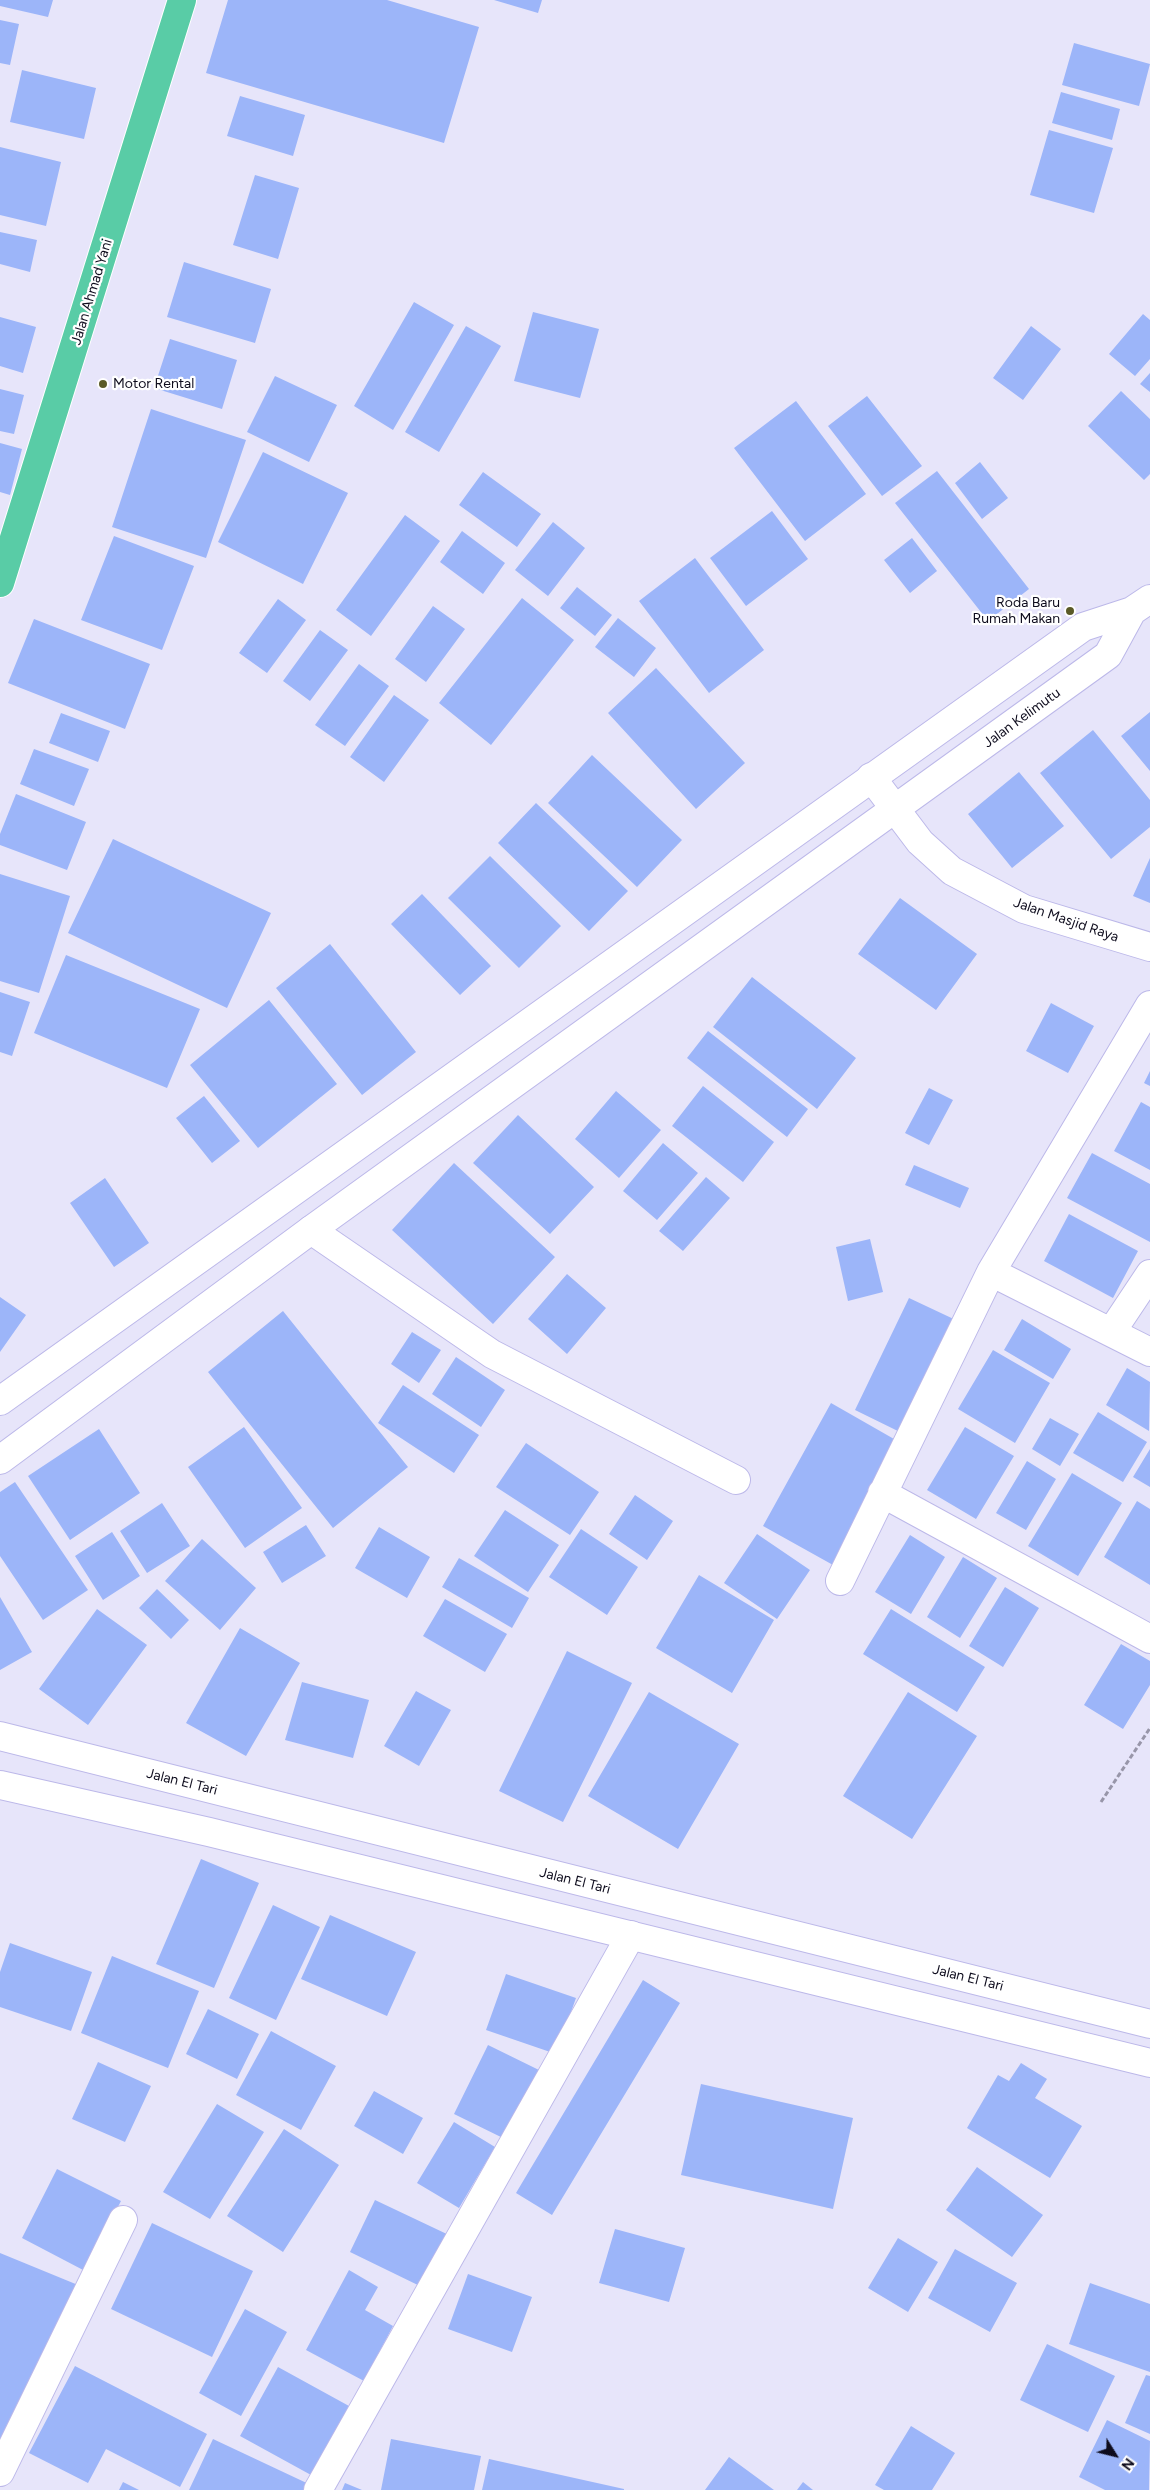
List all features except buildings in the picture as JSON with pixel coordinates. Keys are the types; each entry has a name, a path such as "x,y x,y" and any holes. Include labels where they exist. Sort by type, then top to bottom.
{"highway":[{"name":"Jalan Ahmad Yani","path":"0,583 182,0"}],"street":[{"name":"Jalan Kelimutu","path":"0,1402 1083,627 1141,605"},
{"name":"Jalan Kelimutu","path":"0,1460 311,1230 1108,656 1141,605"},
{"name":"Jalan Masjid Raya","path":"871,777 920,842 952,871 1024,909 1150,947"},
{"path":"840,1581 991,1272 1150,1005"},
{"path":"311,1230 492,1354 736,1480"},
{"path":"991,1272 1112,1331 1150,1352"},
{"path":"1112,1331 1150,1274"},
{"path":"882,1493 1150,1639"},
{"name":"Jalan El Tari","path":"0,1736 1147,2023"},
{"path":"0,1786 209,1832 1143,2062 1147,2023"},
{"path":"318,2490 631,1935"},
{"path":"0,2472 123,2220"}],"path":[{"path":"1101,1802 1150,1728"}],"place":[{"name":"Motor Rental","path":"103,384"},
{"name":"Roda Baru Rumah Makan","path":"1070,611"}]}
